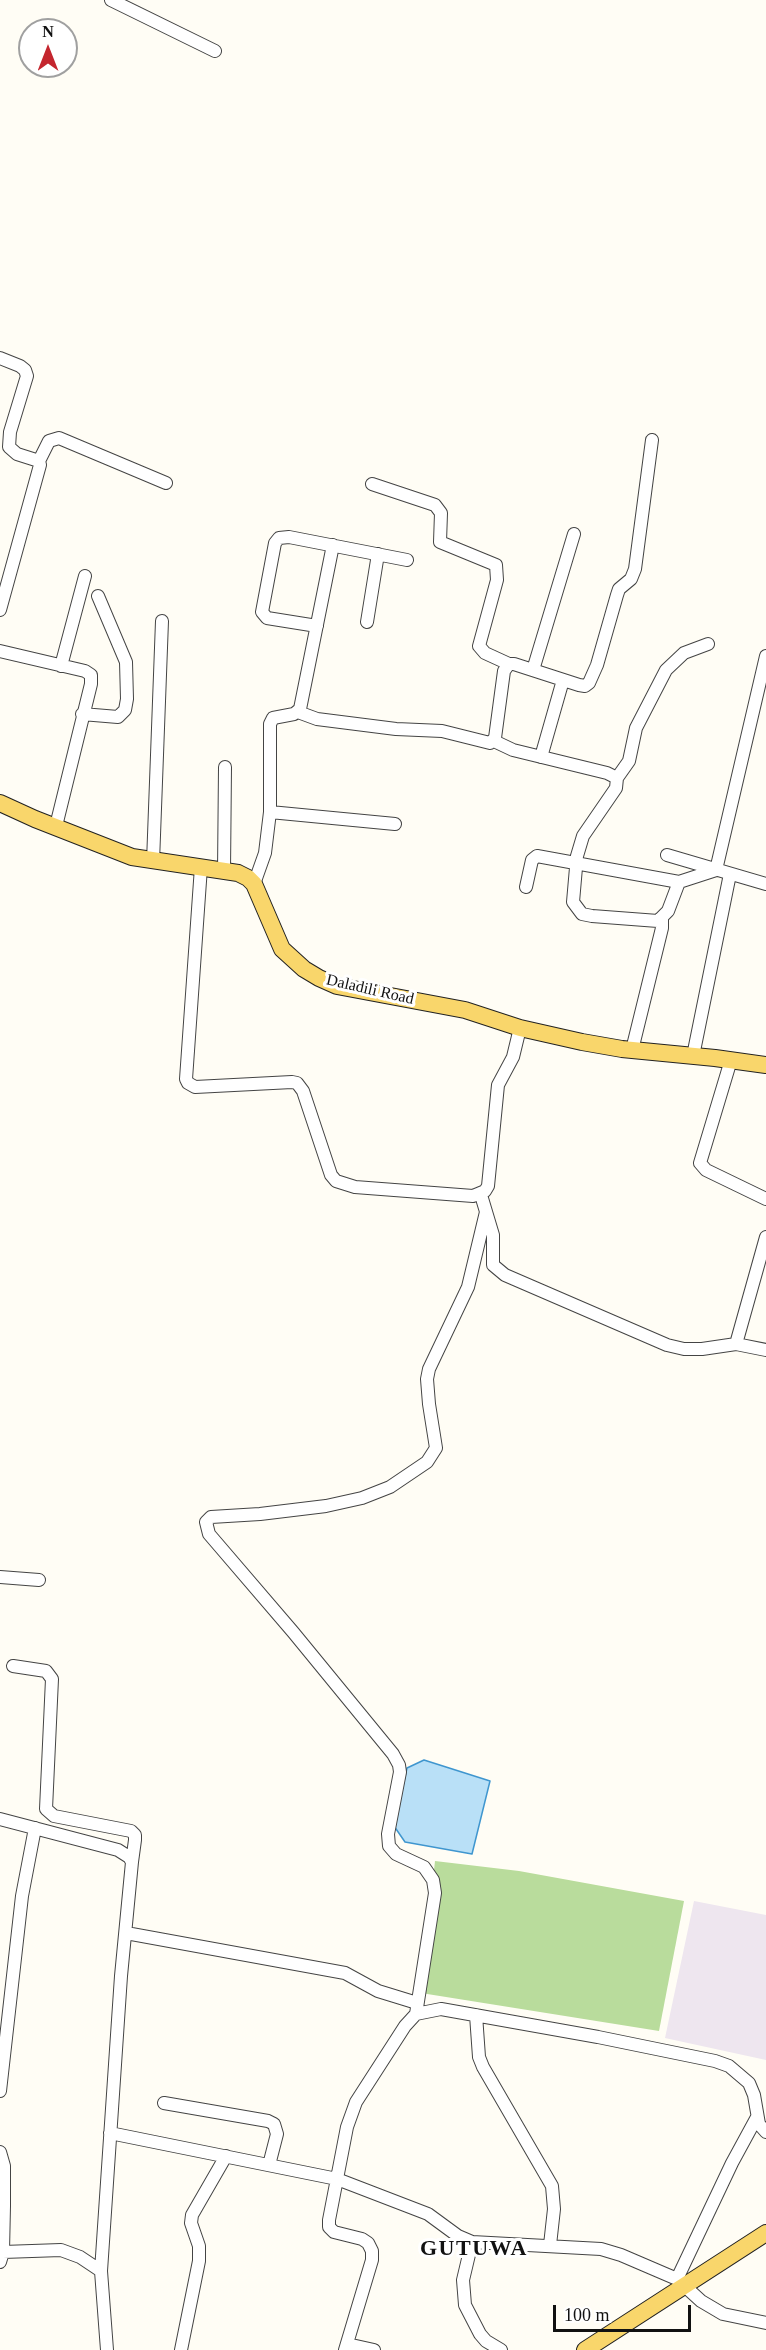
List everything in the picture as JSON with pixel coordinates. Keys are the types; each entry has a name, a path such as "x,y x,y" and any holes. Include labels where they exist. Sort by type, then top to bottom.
{"main road":[{"path":"0,803 34,819 132,857 153,862 238,873 254,884"},
{"name":"Daladili Road","path":"254,884 282,949 319,978 336,986 465,1010 520,1028 582,1042 766,1065"},
{"path":"585,2350 766,2233"},
{"path":"606,2350 685,2285 766,2245"}],"street":[{"path":"111,0 215,51"},
{"path":"0,358 20,366 25,370 27,376 10,432 9,447 17,454 39,461"},
{"path":"0,610 39,470 39,461 50,441 59,438 166,483"},
{"path":"372,484 435,505 441,513 440,542 492,562 496,566 498,575 479,646 485,653 509,664 585,686 589,683 597,665 619,589 634,574 652,440"},
{"path":"533,670 574,534"},
{"path":"316,626 267,618 262,612 275,543 279,538 289,537 407,560"},
{"path":"298,712 333,545"},
{"path":"367,622 378,554"},
{"path":"61,666 85,576"},
{"path":"82,714 118,717 125,710 127,699 126,662 98,596"},
{"path":"153,862 162,621"},
{"path":"662,919 654,921 582,914 573,902 576,861 584,836 616,788 617,778 629,761 636,728 666,670 680,656 708,644"},
{"path":"0,651 91,675 91,684 56,826"},
{"path":"716,870 766,657"},
{"path":"494,741 504,671 509,664"},
{"path":"541,757 563,680"},
{"path":"254,884 265,853 270,812 270,724 273,718 298,712 316,719 396,729 442,731 484,742 494,741 513,750 607,773 617,778"},
{"path":"224,871 225,767"},
{"path":"270,812 395,824"},
{"path":"667,855 766,884"},
{"path":"526,887 534,857 542,856 679,882 716,870"},
{"path":"201,867 193,997 185,1074 188,1083 195,1087 297,1083 303,1091 331,1175 336,1181 345,1185 481,1195 488,1185 498,1085 513,1057 520,1028"},
{"path":"693,1056 730,874"},
{"path":"632,1050 662,928 662,919 668,911 679,882"},
{"path":"731,1060 700,1163 706,1170 766,1199"},
{"path":"481,1195 493,1235 493,1265 505,1275 667,1345 684,1349 702,1349 736,1344 766,1350"},
{"path":"374,2350 346,2347 372,2260 372,2251 368,2243 362,2239 334,2232 329,2227 329,2220 347,2127 356,2102 416,2009 435,1893 433,1880 424,1867 396,1854 389,1846 388,1834 400,1772 397,1760 293,1632 209,1534 206,1522 212,1517 271,1513 326,1506 362,1498 390,1487 427,1462 436,1448 429,1404 427,1379 429,1369 468,1287 486,1212"},
{"path":"736,1344 766,1237"},
{"path":"0,1577 39,1580"},
{"path":"13,1666 46,1671 52,1679 46,1809 54,1816 131,1831 135,1835 101,2271 107,2350"},
{"path":"0,1819 118,1850 129,1857 132,1862"},
{"path":"0,2091 22,1896 35,1828"},
{"path":"126,1933 345,1973 416,2009 441,2009 476,2015 715,2061 729,2067 749,2083 754,2095 759,2124 766,2132"},
{"path":"476,2015 479,2057 483,2067 552,2186 554,2209 550,2245"},
{"path":"164,2103 268,2121 274,2124 277,2134 269,2165"},
{"path":"685,2285 727,2171 757,2117"},
{"path":"110,2133 337,2179 428,2214 458,2236 472,2242 601,2249 621,2255 685,2285 710,2308 723,2314 766,2323"},
{"path":"0,2152 4,2166 2,2257 62,2250 80,2257 101,2271"},
{"path":"181,2350 199,2261 199,2246 190,2223 192,2215 225,2157"},
{"path":"472,2242 463,2280 465,2304 480,2334 486,2341 501,2350"}],"shaded area":[{"path":"694,1901 766,1915 766,2060 665,2038"}],"green space":[{"path":"435,1861 519,1871 684,1901 659,2031 421,1993"}],"water":[{"path":"424,1760 490,1781 472,1854 405,1842 394,1826 407,1768"}],"district":[{"name":"GUTUWA","path":"474,2249"}]}
